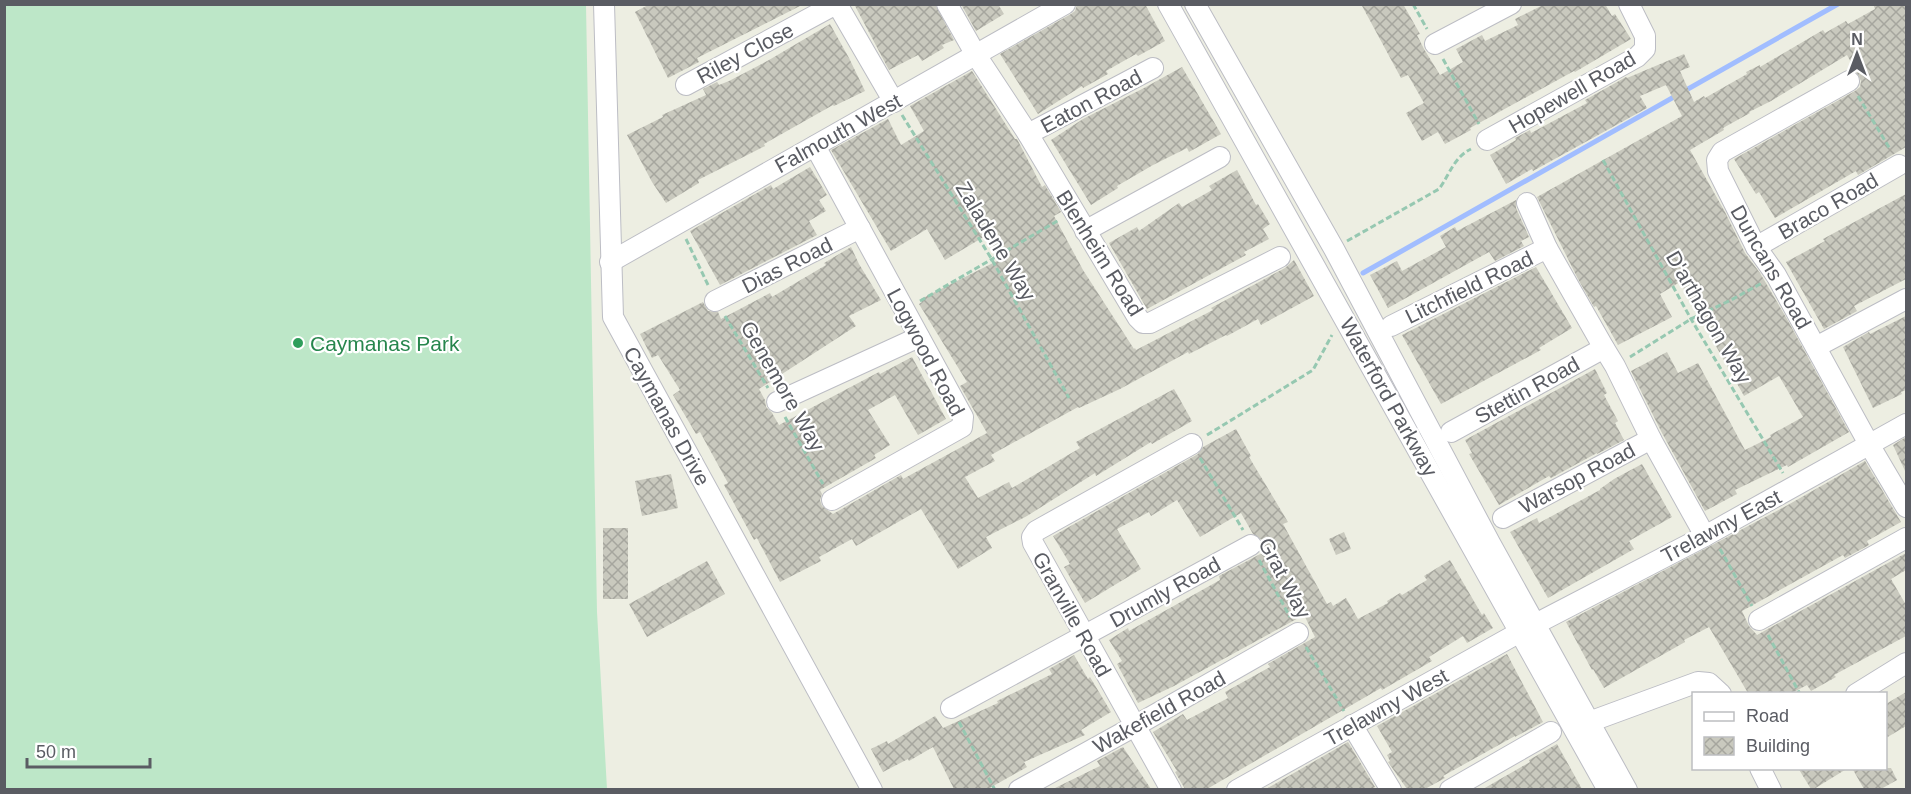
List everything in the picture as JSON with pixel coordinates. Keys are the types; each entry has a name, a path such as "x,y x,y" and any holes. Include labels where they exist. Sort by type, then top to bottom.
{"street":[{"name":"Caymanas Drive","path":"604,4 613,317 873,789"},
{"name":"Riley Close","path":"686,86 836,4"},
{"path":"836,4 894,102"},
{"name":"Blenheim Road","path":"947,4 975,55 1028,134 1143,323 1150,323 1280,257"},
{"name":"Falmouth West","path":"610,262 1065,4"},
{"name":"Waterford Parkway","path":"1168,4 1342,314 1527,628 1589,722 1627,789"},
{"name":"Waterford Parkway","path":"1195,4 1334,249 1608,789"},
{"path":"1435,44 1511,4"},
{"name":"Hopewell Road","path":"1487,140 1637,57 1645,49 1645,36 1629,4"},
{"name":"Eaton Road","path":"1028,134 1153,69"},
{"name":"Duncans Road","path":"1849,81 1722,152 1718,160 1718,171 1756,247 1776,275 1906,507"},
{"name":"Logwood Road","path":"814,146 920,337 964,422 962,427 832,500"},
{"path":"1085,231 1220,157"},
{"name":"Braco Road","path":"1756,247 1899,165"},
{"path":"1527,202 1547,248 1615,366 1651,439 1705,536"},
{"name":"Dias Road","path":"715,301 860,228"},
{"name":"Litchfield Road","path":"1391,326 1547,248"},
{"path":"1816,347 1906,299"},
{"path":"777,402 920,337"},
{"name":"Stettin Road","path":"1451,432 1604,348"},
{"name":"Trelawny East","path":"1527,628 1705,536 1906,424"},
{"name":"Warsop Road","path":"1503,518 1651,439"},
{"name":"Granville Road","path":"1171,789 1084,636 1033,543 1032,537 1036,531 1192,444"},
{"path":"1759,620 1906,538"},
{"name":"Drumly Road","path":"951,708 1251,545"},
{"name":"Trelawny West","path":"1237,789 1527,628"},
{"name":"Wakefield Road","path":"1019,789 1298,633"},
{"path":"1858,692 1906,663"},
{"path":"1589,722 1698,682 1709,683 1720,692"},
{"path":"1353,725 1391,789"},
{"path":"1450,789 1551,732"},
{"path":"1761,770 1771,789"}],"path":[{"path":"1334,249 1439,189 1453,163 1466,151 1487,140 1413,4"},
{"path":"1849,81 1899,165"},
{"name":"Zaladene Way","path":"894,102 992,258 1069,398"},
{"name":"D'arthagon Way","path":"1603,160 1691,319 1792,488"},
{"path":"904,310 1074,211"},
{"name":"Genemore Way","path":"679,223 715,301 777,402 832,500"},
{"path":"1615,366 1691,319 1776,275"},
{"path":"1192,444 1313,370 1342,314"},
{"name":"Grat Way","path":"1192,444 1251,545 1298,633 1353,725"},
{"path":"951,708 995,789"}],"green space":[{"name":"Caymanas Park","path":"5,4 586,5 597,612 607,789 5,789"}],"building":[{"path":"650,4 804,4 697,58 699,62 668,78 635,12"},
{"path":"854,4 935,4 954,40 942,45 944,48 922,61 918,55 889,70"},
{"path":"961,4 998,4 1004,14 976,31"},
{"path":"1077,4 1145,4 1165,41 1106,71 1108,74 1083,88 1082,86 1038,114 1000,54 1071,14 1075,11"},
{"path":"1361,4 1403,4 1420,34 1417,35 1424,49 1440,75 1463,62 1456,49 1482,35 1485,41 1518,25 1515,19 1545,4 1605,4 1612,16 1615,14 1631,39 1445,144 1438,132 1422,141 1406,113 1424,103 1408,75 1401,78"},
{"path":"1873,4 1906,4 1906,147 1858,175 1856,171 1775,218 1759,192 1756,194 1734,159 1860,87 1861,81 1847,55 1749,112 1690,150 1745,253 1760,273 1787,319 1849,432 1788,467 1787,465 1735,490 1737,494 1705,511 1631,371 1667,352 1678,373 1698,363 1745,450 1803,417 1779,376 1744,396 1680,282 1660,294 1672,317 1618,345 1578,279 1537,197 1682,116 1666,85 1640,96 1647,108 1506,184 1490,155 1516,140 1515,138 1530,130 1531,133 1587,103 1585,100 1626,77 1684,54 1690,67 1680,71 1694,102 1704,96 1705,98 1747,74 1746,72 1760,65 1760,67 1823,30 1825,33 1846,21 1848,24 1875,9"},
{"path":"830,24 865,91 833,105 764,144 765,146 698,180 699,183 666,203 627,135 663,117 662,115 706,95 703,89 717,82 719,85 729,81"},
{"path":"1182,67 1221,134 1189,152 1187,148 1153,165 1117,186 1118,188 1091,205 1051,140 1083,119"},
{"path":"972,71 1017,139 1042,187 1045,185 1061,212 1054,216 1083,270 1134,349 1213,310 1211,308 1285,268 1294,260 1314,296 1261,325 1258,319 1189,354 1188,352 1120,389 1078,407 991,455 995,461 965,477 978,498 1009,482 1012,488 1080,448 1076,442 1174,389 1192,421 1152,444 1151,442 1096,476 1095,473 1027,516 986,537 992,548 958,569 921,509 856,546 852,539 819,557 821,561 780,582 757,538 754,540 724,485 728,483 700,432 696,434 673,395 680,390 658,355 652,358 640,334 703,302 708,311 718,312 721,319 770,293 772,297 826,265 824,263 851,247 881,300 849,316 856,326 759,389 766,407 779,425 912,357 946,419 918,435 895,395 868,410 890,445 874,455 876,458 820,490 822,506 833,514 901,475 903,479 987,433 960,386 967,382 919,304 922,302 921,299 1001,259 987,235 945,260 927,229 891,251 831,150 888,119 901,145 924,131 910,106"},
{"path":"810,167 827,195 819,200 826,211 809,221 817,235 720,285 690,231 771,185 773,189"},
{"path":"1237,170 1256,205 1258,204 1270,224 1263,229 1269,239 1244,252 1246,255 1147,309 1109,243 1137,227 1139,231 1179,203 1182,207 1212,190 1209,186"},
{"path":"1906,194 1906,279 1854,306 1857,311 1824,329 1786,262"},
{"path":"1516,200 1516,208 1529,237 1521,241 1524,246 1495,261 1489,252 1388,308 1370,275 1397,261 1402,271 1446,247 1440,236 1455,227 1457,231"},
{"path":"1536,267 1572,328 1539,348 1541,350 1441,404 1402,335"},
{"path":"1906,316 1906,390 1873,408 1843,347 1869,332 1870,334"},
{"path":"1595,369 1607,393 1604,395 1618,421 1615,423 1624,440 1551,478 1549,476 1499,505 1469,454 1472,453 1465,440"},
{"path":"1236,429 1251,456 1249,457 1288,522 1283,524 1327,604 1331,602 1333,606 1346,598 1358,619 1388,603 1387,601 1400,593 1402,595 1427,580 1424,576 1450,560 1482,615 1484,613 1493,628 1467,643 1463,636 1429,657 1432,661 1207,789 1185,789 1175,772 1177,771 1153,732 1183,714 1187,720 1228,698 1225,692 1270,667 1268,664 1315,637 1304,615 1174,686 1138,703 1117,664 1122,661 1109,640 1220,580 1219,576 1264,552 1262,540 1253,534 1241,513 1200,537 1177,500 1151,516 1149,512 1117,529 1141,569 1085,603 1064,567 1070,564 1053,536 1198,454 1203,447"},
{"path":"1906,437 1906,473 1893,445"},
{"path":"1865,461 1901,522 1867,541 1869,545 1845,558 1843,555 1742,611 1749,626 1757,635 1906,553 1906,570 1891,579 1906,605 1906,636 1834,675 1836,677 1811,691 1807,685 1794,692 1747,692 1709,627 1604,688 1566,622 1786,506"},
{"path":"1642,464 1672,517 1629,541 1634,549 1548,598 1510,532 1537,518 1539,523"},
{"path":"671,474 678,508 642,516 635,481"},
{"path":"603,528 628,528 628,599 603,599"},
{"path":"1344,532 1351,549 1336,555 1329,539"},
{"path":"707,561 725,594 647,637 629,604"},
{"path":"1507,654 1543,722 1443,776 1445,778 1425,789 1407,789 1388,762 1390,761 1387,755 1392,752 1377,726"},
{"path":"1074,655 1111,712 1081,730 1085,735 1024,762 1027,767 988,789 954,789 933,747 883,772 871,749 887,741 888,744 935,716 943,728 998,703 997,701 1052,674 1049,669"},
{"path":"1906,692 1906,726 1887,737 1887,703"},
{"path":"1348,742 1375,787 1371,789 1266,789"},
{"path":"1557,744 1582,789 1483,789 1530,762 1529,760"},
{"path":"1123,747 1151,789 1053,789 1100,766 1097,761"},
{"path":"1891,768 1897,780 1881,789 1864,789 1853,770"},
{"path":"1799,770 1845,770 1814,789 1811,789"}],"waterway":[{"path":"1363,273 1838,4"}],"place":[{"name":"Caymanas Park","path":"298,343"}]}
